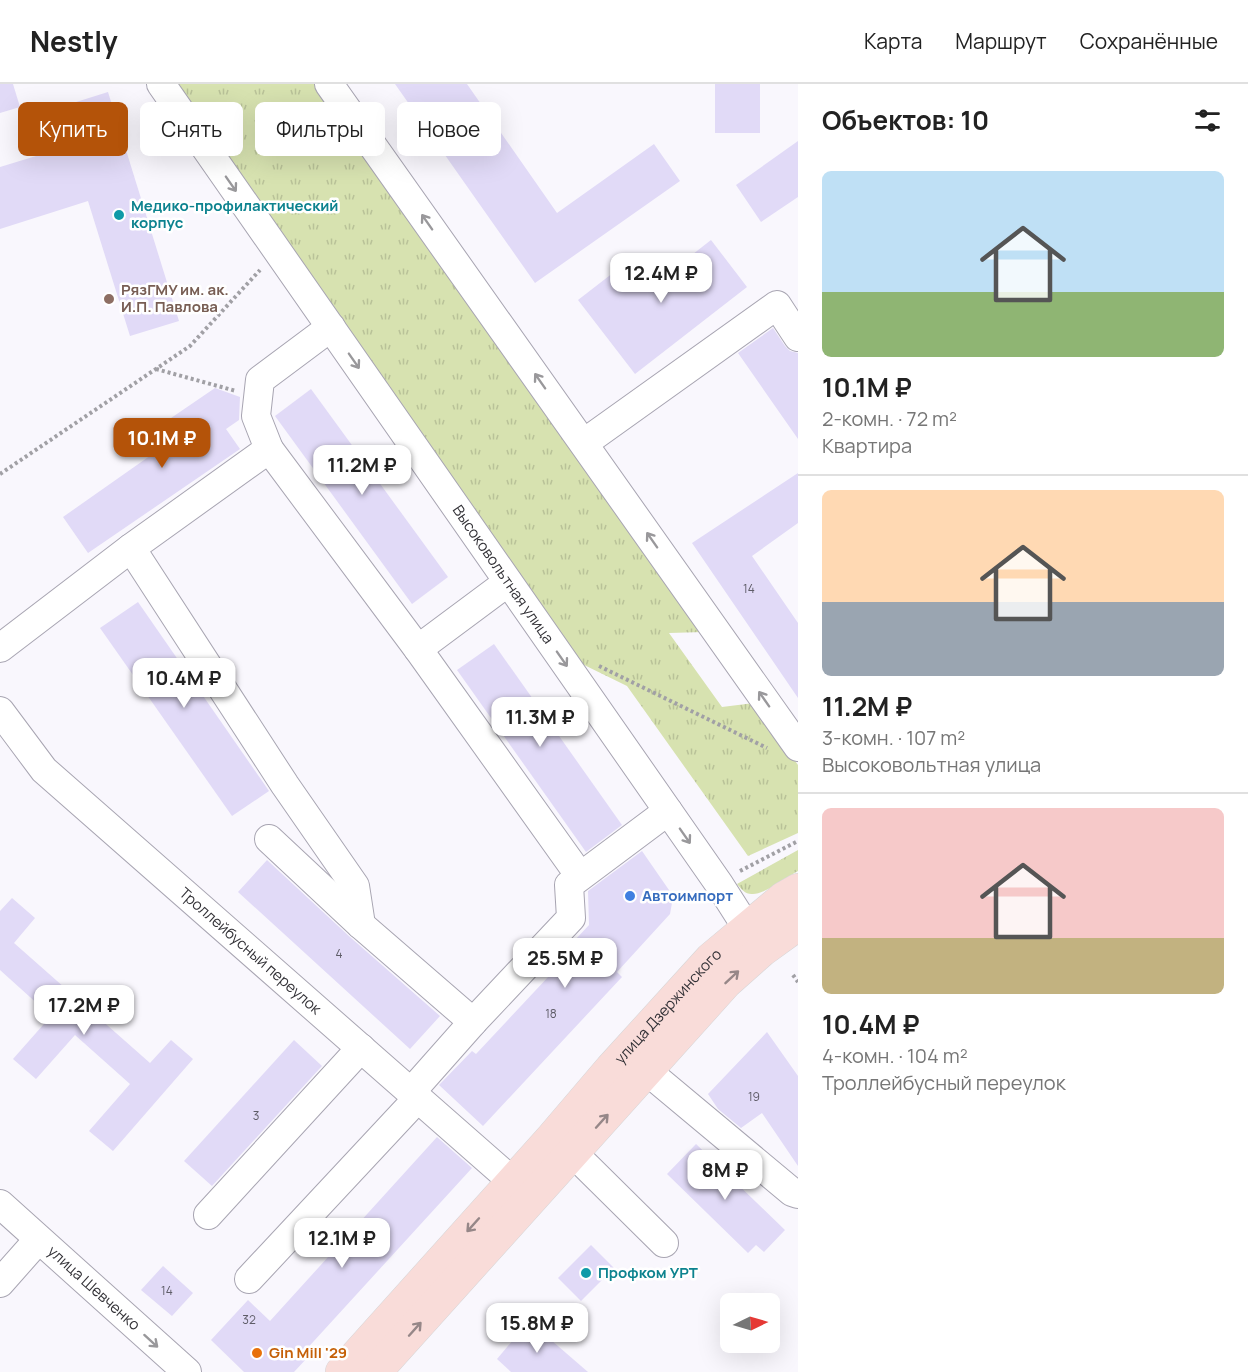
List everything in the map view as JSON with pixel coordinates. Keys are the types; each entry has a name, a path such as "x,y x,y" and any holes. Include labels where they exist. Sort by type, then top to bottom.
{"main road":[{"name":"улица Дзержинского","path":"342,1372 522,1190 563,1145 647,1071 726,982 784,898 798,890"},
{"name":"улица Дзержинского","path":"563,1145 611,1069 711,959 755,939 798,924"},
{"name":"улица Дзержинского","path":"375,1372 522,1190"}],"street":[{"name":"Высоковольтная улица","path":"161,84 719,884 755,939"},
{"path":"329,84 584,443 785,749"},
{"path":"584,443 777,305 798,337"},
{"path":"331,327 260,380 256,416 269,449 418,649 580,876"},
{"path":"0,648 131,548 269,449"},
{"path":"131,548 285,785 355,886 361,924"},
{"path":"418,649 508,582"},
{"name":"Троллейбусный переулок","path":"2,717 44,770 522,1190"},
{"path":"249,1279 414,1095 473,1022 571,918 569,885 668,811"},
{"path":"269,840 473,1022"},
{"path":"207,1215 361,1048"},
{"path":"647,1071 792,1192 798,1194"},
{"path":"563,1145 664,1243"},
{"name":"улица Шевченко","path":"0,1204 187,1372"},
{"path":"0,1284 38,1240"}],"path":[{"path":"0,474 190,346 278,251"},
{"path":"155,369 241,393 260,380"},
{"path":"591,662 785,749"},
{"path":"719,884 798,841"},
{"path":"793,975 798,982"}],"green space":[{"path":"174,84 316,84 329,102 255,102 255,156 367,156 704,632 669,633 722,707 754,703 798,765 798,833 748,856 627,686 578,662 224,156 243,156 243,102 187,102"},
{"path":"798,850 798,871 770,888 748,894 737,884"}],"building":[{"path":"0,84 13,84 18,108 0,113"},
{"path":"395,84 467,84 480,102 408,102"},
{"path":"715,84 760,84 760,133 715,133"},
{"name":"Медико-профилактический корпус","path":"108,92 111,102 76,102"},
{"path":"501,133 557,213 654,144 680,181 535,283 446,156 501,156"},
{"path":"798,141 798,197 761,222 736,185"},
{"name":"Медико-профилактический корпус","path":"36,156 128,156 179,321 130,336 88,201 0,229 0,167"},
{"path":"711,240 747,287 635,374 578,300 631,259 651,287"},
{"path":"773,328 790,351 798,353 798,439 738,353"},
{"path":"215,388 240,397 239,420 226,429 240,449 88,553 63,517 164,446 152,431"},
{"path":"311,389 448,577 412,604 275,416"},
{"path":"798,473 798,523 752,556 798,623 798,698 692,543"},
{"path":"138,602 269,791 232,816 100,628"},
{"path":"494,644 622,825 586,852 457,670"},
{"path":"642,851 669,890 672,903 670,914 617,972 622,977 483,1126 439,1085 472,1051 476,1054 549,976 545,972 589,925 588,891"},
{"path":"267,860 440,1016 410,1049 238,892"},
{"path":"12,898 35,918 14,943 150,1063 171,1040 193,1059 113,1151 89,1131 130,1084 75,1035 36,1079 13,1059 51,1016 0,970 0,911"},
{"path":"767,1032 798,1076 798,1166 762,1113 741,1128 718,1109 708,1094"},
{"path":"294,1040 322,1066 212,1186 184,1161"},
{"path":"437,1137 472,1168 303,1353 308,1357 294,1372 244,1372 211,1340 248,1300 270,1321"},
{"path":"696,1144 785,1230 764,1252 756,1245 748,1253 667,1174"},
{"name":"Профком УРТ","path":"591,1245 614,1268 581,1301 558,1278"},
{"path":"163,1266 193,1293 172,1316 141,1290"},
{"path":"529,1321 588,1372 511,1372 497,1359"}],"place":[{"name":"Медико-профилактический корпус","path":"119,215"},
{"name":"РязГМУ им. ак. И.П. Павлова","path":"109,299"},
{"name":"Автоимпорт","path":"630,896"},
{"name":"Профком УРТ","path":"586,1273"},
{"name":"Gin Mill '29","path":"257,1353"}]}
